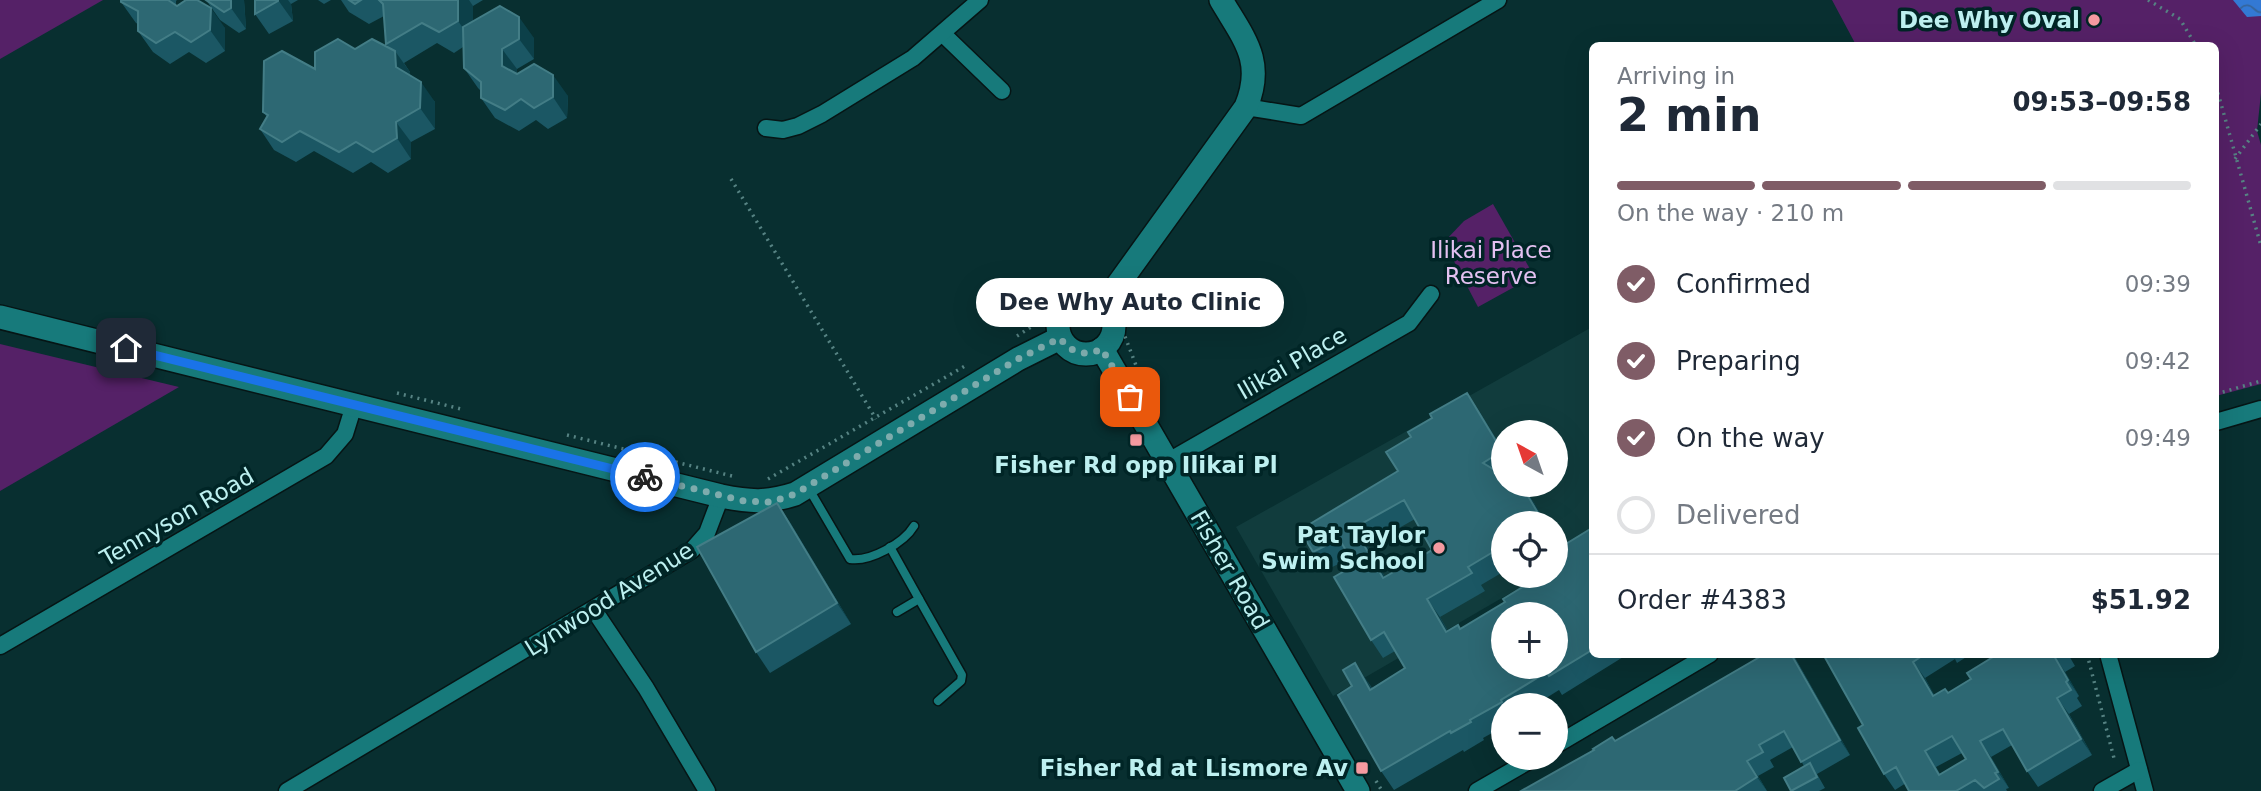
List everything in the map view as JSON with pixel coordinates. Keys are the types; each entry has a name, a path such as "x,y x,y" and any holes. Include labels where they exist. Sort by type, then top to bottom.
{"main road":[{"path":"1104,304 1246,107 1255,72 1242,36 1221,0"},
{"path":"1087,298 1104,304 1109,310 1114,324 1112,338 1102,349 1093,354 1073,351 1060,338 1058,319 1069,303 1087,298"},
{"path":"0,317 721,496 744,501 771,502 795,494 1018,359 1060,338"},
{"name":"Fisher Road","path":"1102,349 1167,462 1367,785"}],"street":[{"path":"766,128 783,130 810,120 913,58 980,0"},
{"path":"1246,107 1301,116 1498,0"},
{"path":"943,34 1002,91"},
{"name":"Ilikai Place","path":"1167,462 1409,323 1431,293"},
{"name":"Tennyson Road","path":"0,646 326,456 345,434 354,405"},
{"path":"2219,421 2261,409"},
{"name":"Lynwood Avenue","path":"287,791 308,786 692,550 707,533 721,496"},
{"path":"594,610 646,688 708,791"},
{"path":"1568,738 1703,658"},
{"path":"2109,658 2145,791"},
{"path":"1477,791 1513,770"},
{"path":"2102,791 2139,770"}],"lane":[{"path":"807,487 850,559 858,560 890,547 909,535 914,526"},
{"path":"890,547 962,675 961,681 938,701"},
{"path":"897,612 919,598"}],"path":[{"path":"2148,0 2180,19 2194,42"},
{"path":"2219,98 2261,246"},
{"path":"2235,159 2261,124"},
{"path":"731,179 876,419"},
{"path":"1009,340 1045,318 1058,299 1092,286 1097,280"},
{"path":"1130,301 1121,326 1140,373"},
{"path":"766,480 973,361"},
{"path":"2219,393 2261,381"},
{"path":"395,393 461,409"},
{"path":"567,435 739,478"},
{"path":"2088,658 2115,762"},
{"path":"1367,785 1382,791"}],"shaded area":[{"path":"1589,329 1589,548 1568,560 1568,511 1491,511 1491,588 1519,588 1333,696 1236,527"}],"green space":[{"path":"0,0 103,0 0,59"},
{"path":"1832,0 2261,0 2261,93 2257,131 2261,145 2261,384 2219,395 2219,42 1854,42"},
{"name":"Ilikai Place Reserve","path":"1493,204 1534,276 1478,307 1444,242 1464,221"},
{"path":"0,344 179,387 0,491"}],"water":[{"path":"2233,0 2261,0 2261,16 2247,17"}],"building":[{"path":"121,0 168,0 177,6 186,0 197,0 211,8 210,30 191,42 175,32 156,43 138,31 138,11"},
{"path":"206,0 231,0 231,8 224,12"},
{"path":"255,0 278,0 278,1 255,14"},
{"path":"379,0 458,0 458,21 439,32 422,23 386,44 383,4"},
{"path":"500,6 519,17 519,39 502,49 502,66 517,74 534,64 553,75 553,97 534,108 521,99 505,110 481,98 481,82 464,68 463,27"},
{"path":"338,39 355,49 372,39 395,51 396,67 421,82 420,108 396,122 397,138 373,152 356,142 339,152 300,131 282,142 260,129 268,115 263,112 264,61 282,51 315,69 315,52"},
{"path":"1467,393 1491,433 1491,458 1483,463 1491,468 1491,497 1529,497 1537,511 1491,511 1491,553 1468,567 1472,573 1427,599 1446,632 1458,625 1460,629 1491,610 1491,679 1536,679 1512,693 1491,693 1491,708 1381,771 1338,695 1352,686 1343,670 1355,663 1370,690 1405,668 1384,632 1371,640 1334,577 1355,565 1339,539 1313,552 1300,530 1398,471 1386,452 1411,437 1408,432 1432,418 1430,414","holes":["1404,500 1432,550 1383,578 1354,528"]},
{"path":"777,503 837,603 756,652 697,547"},
{"path":"1589,530 1589,652 1568,665 1568,602 1505,602 1503,599 1521,588 1568,588 1568,543"},
{"path":"1758,658 1793,658 1840,740 1801,762 1784,731 1759,745 1763,752 1747,761 1757,777 1735,791 1521,791 1558,770 1568,770 1568,765 1612,737 1615,741"},
{"path":"1825,658 1919,658 1913,662 1933,696 1945,689 1948,693 1971,679 1967,673 1991,658 2055,658 2071,690 2057,698 2081,739 2027,771 2003,729 1980,741 1998,772 1995,773 1999,779 1984,788 1975,780 1956,791 1909,791 1896,767 1884,774 1858,728 1863,725","holes":["1952,736 1966,759 1939,775 1925,751"]},
{"path":"1810,763 1817,777 1791,791 1784,778"}],"way so far":[{"path":"645,477 744,501 771,502 795,494 1018,359 1060,338 1073,351 1083,354 1093,354 1102,349 1130,397"}],"place":[{"name":"Dee Why Oval","path":"2094,20"},
{"name":"Dee Why Auto Clinic","path":"1130,397"},
{"name":"Fisher Rd opp Ilikai Pl","path":"1136,440"},
{"name":"Pat Taylor Swim School","path":"1439,548"},
{"name":"Fisher Rd at Lismore Av","path":"1362,768"}],"route":[{"path":"126,348 645,477"}]}
